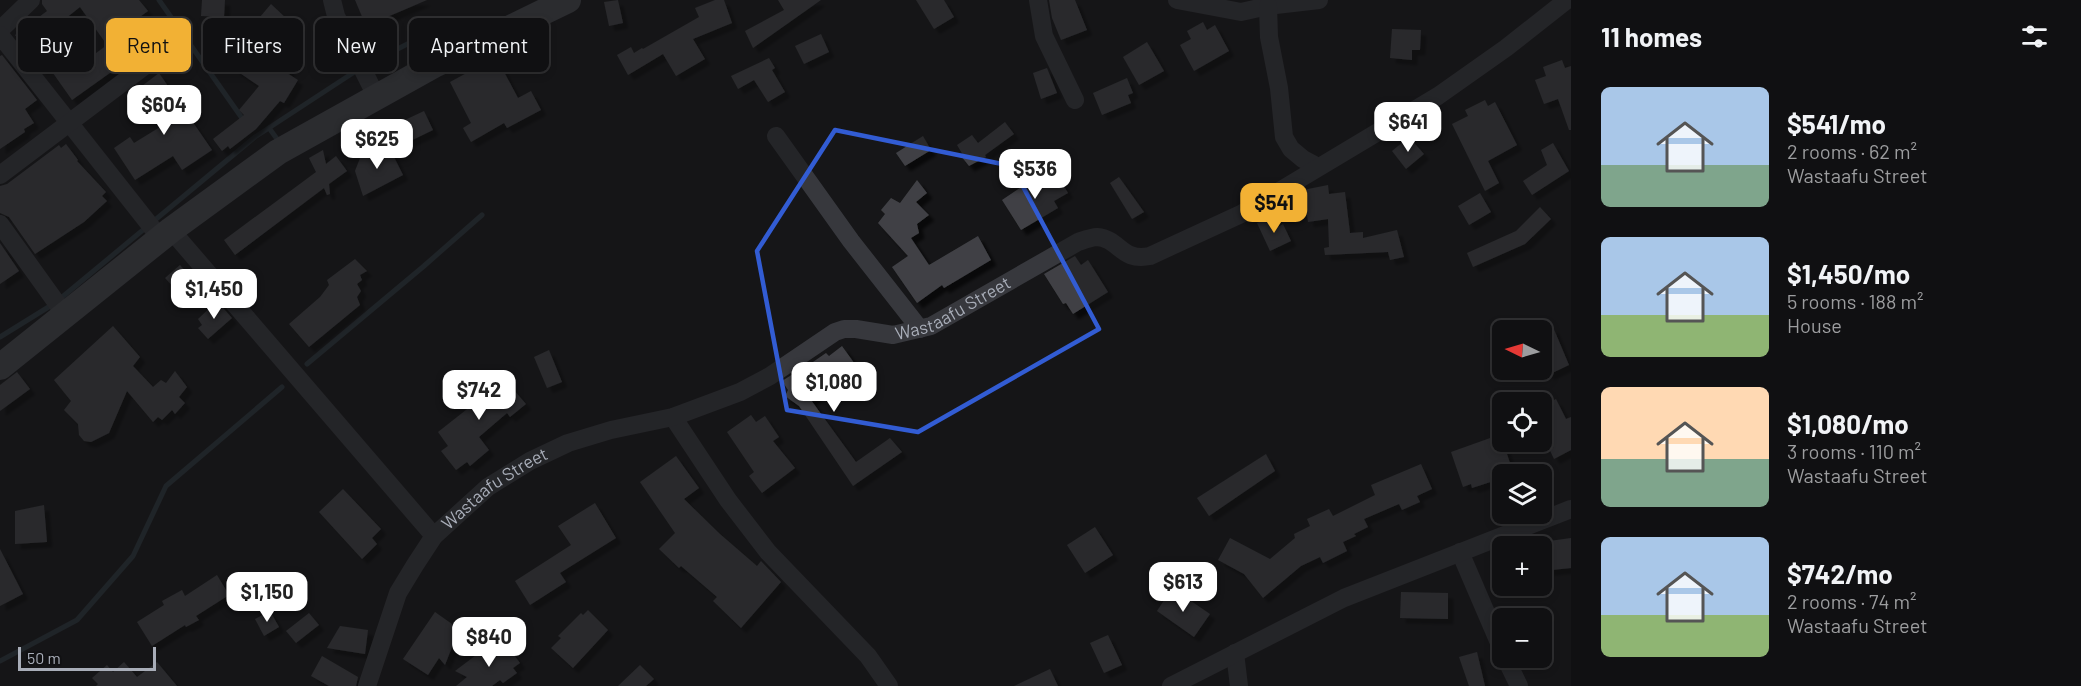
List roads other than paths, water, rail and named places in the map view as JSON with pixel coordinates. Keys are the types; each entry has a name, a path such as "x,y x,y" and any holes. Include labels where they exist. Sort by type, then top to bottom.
{"main road":[{"path":"0,367 166,235 278,152 376,96 568,0"}],"street":[{"path":"0,30 31,0"},
{"path":"332,0 336,16 376,96"},
{"path":"1038,0 1044,36 1075,100"},
{"path":"1177,0 1241,12 1268,6 1319,0"},
{"name":"Wastaafu Street","path":"367,686 398,593 434,536 488,488 530,461 568,443 611,430 673,417 741,392 770,376 835,332 856,329 892,335 931,326 1078,242 1098,237 1114,244 1130,257 1150,256 1241,214 1438,96 1568,0"},
{"path":"1268,6 1269,38 1276,66 1284,137 1291,149 1318,167"},
{"path":"0,35 166,235 434,536"},
{"path":"0,175 137,72"},
{"path":"776,136 850,241 920,329"},
{"path":"0,224 66,316"},
{"path":"673,417 728,500 768,552 868,656 889,686"},
{"path":"1171,686 1344,598 1571,509"},
{"path":"1460,552 1492,626"},
{"path":"1235,653 1239,686"},
{"path":"1510,668 1519,686"}],"waterway":[{"path":"159,0 244,121"},
{"path":"0,337 55,303 255,137 362,67 409,43"},
{"path":"269,128 280,143"},
{"path":"307,364 482,215"},
{"path":"0,661 77,620 133,556 166,486 282,387"}]}
